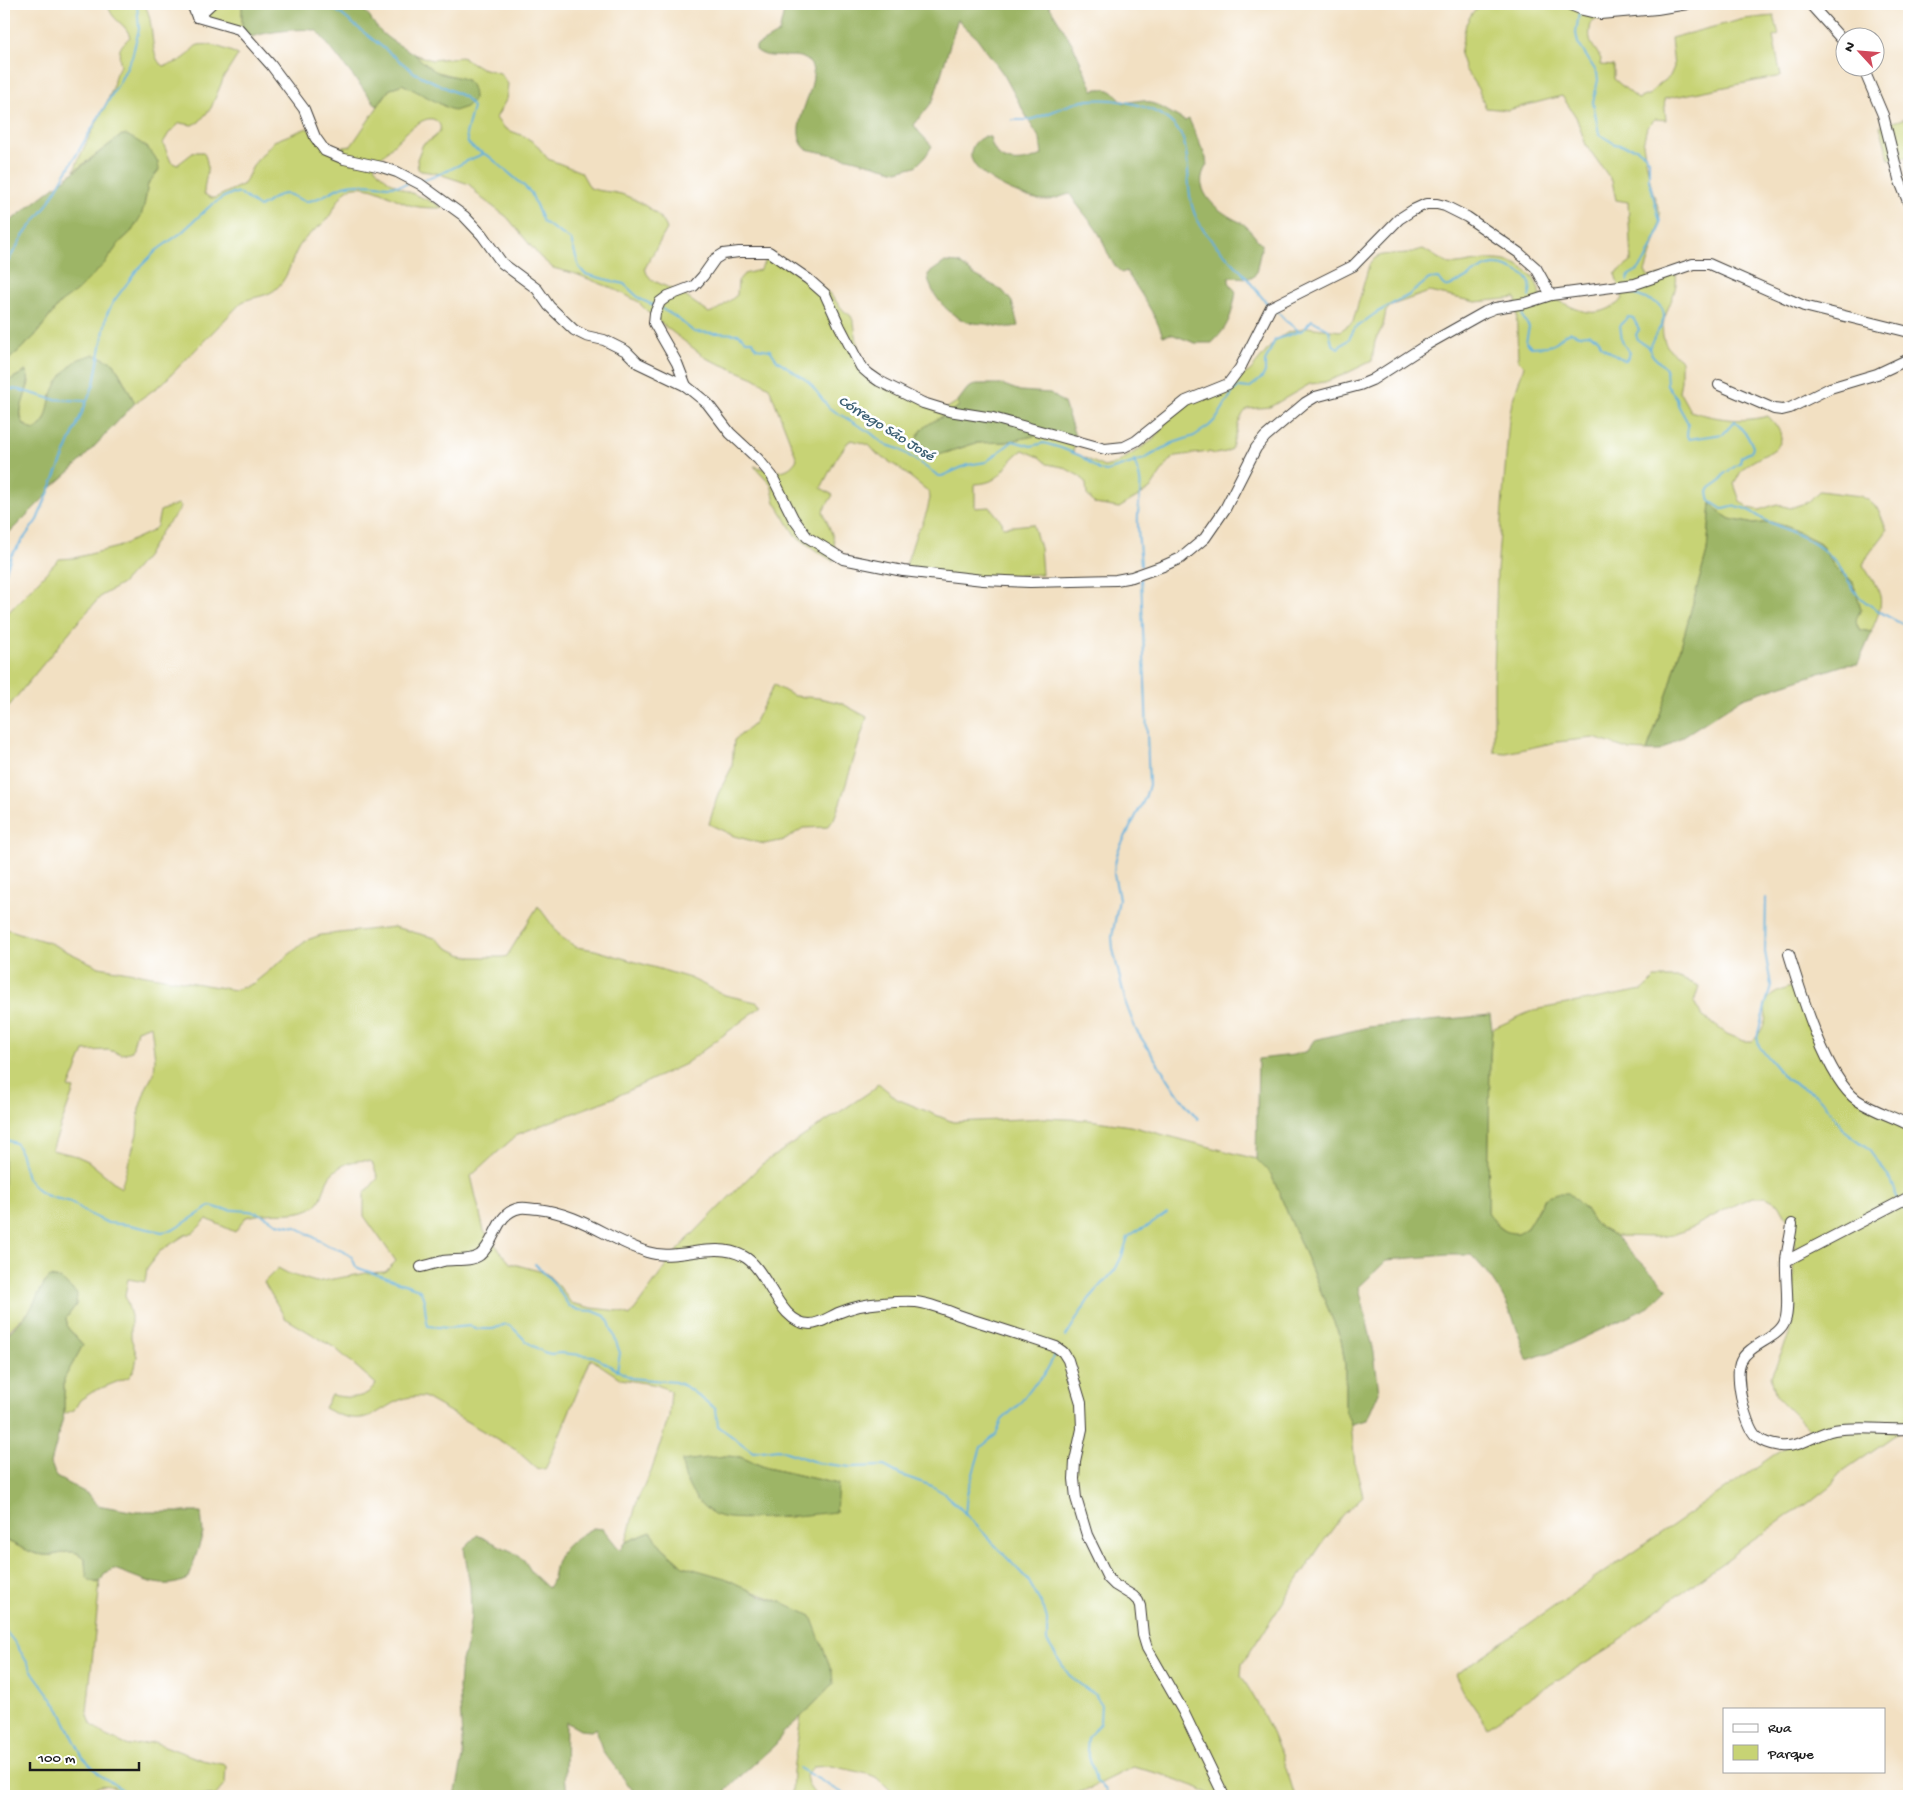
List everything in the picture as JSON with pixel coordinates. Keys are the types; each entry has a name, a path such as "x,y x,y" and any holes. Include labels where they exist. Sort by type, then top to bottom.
{"street":[{"path":"192,4 197,17"},
{"path":"197,17 211,4"},
{"path":"1575,7 1600,14 1613,14 1687,4"},
{"path":"1810,4 1836,33"},
{"path":"197,17 239,29 271,66 304,109 315,138 325,151 344,160 397,172 420,184 464,216 482,235 502,263 537,289 549,306 574,330 586,336 604,340 626,351 638,363 686,386 707,403 730,433 772,476 793,518 807,537 843,559 903,570 983,580 1030,582 1116,580 1132,577 1181,558 1205,538 1237,488 1256,448 1265,437 1305,403 1323,394 1360,385 1372,380 1428,344 1495,308 1530,302 1551,295 1629,284 1693,264 1709,264 1804,306 1909,332"},
{"path":"1867,78 1884,115 1899,179 1909,204"},
{"path":"686,386 677,363 654,322 655,313 660,302 668,296 694,286 716,258 723,254 739,252 769,252 808,278 825,294 840,328 861,366 879,381 923,403 949,411 993,418 1104,449 1124,447 1136,442 1186,401 1228,384 1240,368 1271,307 1353,266 1399,219 1426,204 1445,206 1467,217 1519,253 1536,268 1551,295"},
{"path":"1719,385 1774,409 1782,410 1805,402 1830,388 1877,374 1909,359"},
{"path":"1789,954 1805,1005 1839,1081 1856,1099 1909,1125"},
{"path":"1786,1261 1909,1197"},
{"path":"421,1267 444,1261 472,1259 484,1251 505,1215 512,1210 522,1208 543,1210 561,1213 587,1223 648,1252 672,1255 722,1250 742,1255 754,1266 775,1297 791,1315 799,1321 810,1324 863,1305 883,1302 916,1302 940,1308 1056,1347 1063,1352 1068,1360 1081,1403 1082,1429 1075,1461 1074,1479 1076,1498 1087,1535 1108,1578 1138,1601 1147,1648 1183,1711 1224,1796"},
{"path":"1792,1224 1786,1261 1786,1321 1778,1331 1744,1355 1738,1370 1745,1413 1752,1432 1759,1440 1781,1446 1802,1444 1822,1433 1836,1430 1909,1429"}],"green space":[{"path":"108,4 144,4 150,20 155,55 163,66 182,59 200,45 217,47 238,55 224,77 211,108 199,122 192,125 180,123 169,133 163,143 171,162 177,165 194,152 203,152 207,162 204,194 211,198 215,198 244,184 254,164 274,141 307,128 324,144 338,148 351,146 389,90 402,84 424,94 445,107 467,80 434,71 413,54 432,60 464,58 481,68 500,73 508,84 506,100 496,118 502,126 535,143 548,159 581,172 590,188 627,196 648,207 660,217 667,229 645,268 652,280 682,294 709,313 719,309 737,295 738,281 744,274 760,270 766,259 772,258 829,293 844,311 851,316 859,353 867,374 946,409 958,401 959,406 940,417 946,453 976,443 1006,442 1038,435 1076,439 1073,452 1104,467 1116,464 1153,440 1182,401 1236,380 1250,371 1275,341 1287,333 1306,327 1340,331 1353,322 1369,265 1376,257 1381,255 1407,254 1423,249 1450,264 1488,260 1508,262 1525,269 1532,276 1541,296 1547,294 1585,312 1603,311 1613,307 1623,299 1615,274 1631,262 1628,202 1616,200 1612,181 1586,145 1576,117 1562,96 1508,110 1486,108 1478,89 1465,69 1460,54 1466,24 1472,13 1485,4 1547,6 1558,4 1628,4 1611,10 1591,23 1590,40 1601,59 1600,65 1614,66 1614,79 1638,99 1650,94 1670,76 1674,67 1671,38 1744,19 1774,16 1779,35 1773,37 1781,76 1664,99 1666,120 1655,119 1647,127 1643,144 1651,186 1660,213 1659,229 1645,272 1649,277 1676,274 1674,292 1664,319 1663,337 1667,346 1681,360 1679,391 1690,411 1739,420 1768,416 1778,428 1781,437 1779,444 1742,470 1734,484 1740,501 1749,508 1759,510 1777,504 1790,508 1808,502 1819,491 1860,496 1878,509 1887,530 1863,565 1875,583 1880,597 1881,603 1876,620 1871,632 1860,630 1855,621 1861,609 1853,582 1836,569 1820,543 1788,527 1771,522 1754,524 1730,519 1711,504 1707,552 1670,686 1647,751 1630,750 1594,738 1557,742 1506,753 1494,752 1497,571 1509,419 1512,402 1524,366 1518,360 1516,298 1476,302 1429,292 1392,305 1386,311 1383,326 1375,341 1372,361 1325,382 1310,384 1270,407 1247,409 1239,423 1231,449 1215,454 1209,452 1176,456 1169,461 1150,489 1119,508 1095,504 1087,495 1086,484 1081,477 1063,467 1047,464 1039,457 1023,450 1016,455 998,476 985,483 975,484 975,508 990,507 1002,522 1003,527 1033,524 1040,548 1042,574 969,578 903,574 917,531 922,525 927,511 930,498 929,492 899,468 877,454 869,445 852,440 848,442 836,459 821,488 833,495 823,511 834,542 835,554 833,561 795,535 775,502 771,484 754,466 778,471 793,465 797,459 769,387 754,378 706,358 653,317 637,301 614,289 576,274 553,268 540,257 507,217 480,197 469,184 418,169 417,159 423,144 431,140 440,130 439,123 429,119 413,127 374,166 397,186 444,208 413,206 370,188 350,188 342,195 325,221 303,241 282,283 269,293 242,302 163,383 135,403 114,363 51,395 45,420 34,430 24,424 21,415 22,405 29,384 26,371 8,381 4,374 4,364 34,337 60,303 105,263 120,242 132,231 144,206 148,184 159,163 146,146 122,135 74,171 112,90 115,74 121,66 119,53 121,47 130,37 125,28 112,15"},
{"path":"183,4 242,4 242,29 194,15"},
{"path":"242,4 356,4 364,10 382,33 414,54 432,69 470,83 474,99 466,107 454,111 402,84 389,90 377,106 317,31 285,31 265,33 252,37 242,32"},
{"path":"787,4 1048,4 1073,45 1093,90 1107,89 1124,103 1142,100 1157,105 1185,121 1189,119 1206,158 1207,165 1203,173 1202,182 1207,196 1218,209 1246,226 1262,244 1256,273 1252,278 1229,277 1229,282 1236,292 1231,314 1222,331 1212,343 1195,343 1171,334 1163,336 1151,310 1126,271 1122,273 1117,269 1098,232 1070,194 1050,200 1034,199 998,184 978,169 972,161 971,152 976,142 985,136 990,137 998,155 1009,161 1029,160 1042,155 1040,139 1004,75 977,38 958,18 933,101 914,125 932,146 916,166 897,171 806,149 800,140 799,128 813,79 813,69 808,61 797,56 768,56 756,50 756,46 779,33"},
{"path":"1909,117 1909,157 1889,159 1880,126"},
{"path":"122,135 126,135 148,148 158,164 159,170 148,184 141,216 132,231 120,242 105,263 77,291 60,303 34,337 4,364 4,226"},
{"path":"945,262 959,263 973,274 1003,291 1012,302 1018,326 1004,327 968,322 947,310 932,289 928,274"},
{"path":"94,354 114,363 135,403 76,466 51,488 47,495 4,538 4,374 8,381 26,371 28,386 22,403 21,419 25,425 34,430 42,424 55,386 62,376 79,359"},
{"path":"976,384 1001,384 1020,391 1050,393 1064,403 1075,436 1038,435 1006,442 976,443 938,455 927,452 917,437 921,431 959,406 958,401 967,389"},
{"path":"1711,503 1719,512 1730,519 1754,524 1771,522 1788,527 1820,543 1836,569 1853,582 1861,609 1856,620 1858,627 1860,630 1872,632 1858,664 1844,665 1743,698 1660,751 1647,751 1670,686 1707,552"},
{"path":"178,504 181,506 178,512 162,530 146,557 122,584 101,596 9,706 4,709 4,617 59,559 74,558 118,547 152,531 157,526 160,511"},
{"path":"774,685 794,696 819,698 841,703 867,717 841,800 834,819 828,827 803,828 785,840 764,844 734,836 709,824 718,794 732,767 734,740 753,725"},
{"path":"538,906 561,937 576,947 595,950 690,978 725,995 756,1002 762,1006 685,1064 613,1098 518,1134 471,1176 484,1231 510,1263 546,1273 559,1286 571,1303 618,1311 630,1316 679,1248 762,1164 874,1089 878,1083 897,1099 953,1122 1045,1118 1089,1120 1130,1126 1256,1159 1271,1174 1341,1339 1345,1364 1345,1410 1351,1424 1355,1465 1363,1496 1343,1515 1323,1542 1242,1664 1241,1676 1272,1734 1285,1764 1295,1796 1214,1796 1199,1788 1161,1774 1133,1767 1091,1789 1064,1796 888,1796 890,1790 878,1778 831,1766 813,1767 806,1775 808,1785 816,1796 792,1796 793,1771 801,1717 833,1684 784,1603 683,1566 662,1547 651,1532 626,1542 638,1498 651,1472 669,1417 671,1391 657,1385 621,1379 591,1359 545,1470 536,1468 516,1450 424,1397 410,1397 368,1416 357,1418 342,1416 324,1408 331,1395 361,1396 376,1384 335,1348 285,1318 264,1282 278,1268 289,1274 316,1282 367,1273 385,1272 396,1261 364,1216 364,1194 378,1178 372,1162 354,1161 336,1170 328,1179 320,1200 309,1209 246,1217 235,1232 207,1219 194,1232 185,1235 159,1252 147,1268 145,1282 128,1279 125,1295 131,1316 131,1338 137,1356 135,1368 129,1377 94,1391 80,1400 74,1410 64,1414 64,1379 83,1345 68,1328 66,1318 76,1305 45,1282 30,1311 10,1329 4,1339 4,928 50,943 99,967 235,990 254,983 307,940 321,935 394,927 435,938 460,954 472,957 507,956","holes":["151,1025 155,1059 154,1073 146,1088 139,1109 137,1134 121,1188 88,1161 77,1156 52,1150 74,1089 69,1088 84,1051 108,1050 122,1054 132,1051 137,1030","725,1456 740,1457 767,1468 838,1484 792,1517 738,1518 717,1515 683,1461"]},
{"path":"1655,978 1679,978 1699,986 1694,1002 1702,1016 1727,1034 1744,1041 1753,1041 1761,1030 1766,1017 1765,1005 1770,997 1777,992 1794,986 1835,1070 1862,1097 1909,1119 1909,1423 1898,1433 1843,1471 1831,1485 1807,1504 1788,1515 1637,1625 1624,1638 1526,1700 1488,1727 1465,1694 1455,1675 1810,1430 1776,1396 1771,1376 1789,1335 1795,1309 1793,1268 1795,1246 1789,1232 1788,1220 1779,1204 1766,1197 1753,1197 1691,1228 1673,1235 1658,1237 1615,1236 1593,1222 1585,1209 1544,1199 1528,1226 1517,1234 1505,1231 1488,1212 1492,1029 1534,1010 1643,990"},
{"path":"1490,1015 1492,1029 1488,1212 1504,1230 1518,1233 1527,1228 1544,1199 1556,1193 1568,1193 1585,1209 1593,1222 1615,1236 1668,1289 1649,1307 1564,1347 1527,1360 1506,1303 1491,1279 1471,1255 1387,1260 1359,1287 1374,1353 1379,1392 1367,1420 1351,1424 1345,1410 1345,1364 1341,1339 1271,1174 1256,1159 1258,1059 1294,1055 1307,1051 1314,1040 1368,1027"},
{"path":"50,1277 61,1279 77,1294 76,1305 66,1318 68,1328 83,1345 64,1379 64,1414 51,1463 56,1477 88,1494 97,1505 136,1512 201,1512 203,1533 189,1578 170,1584 160,1584 114,1569 105,1573 100,1582 95,1582 91,1581 86,1575 85,1558 80,1554 70,1552 50,1555 39,1554 4,1540 4,1339 27,1314"},
{"path":"725,1456 740,1457 767,1468 838,1484 836,1512 756,1519 725,1518 716,1515 702,1505 692,1492 685,1477 682,1461"},
{"path":"593,1528 603,1529 620,1550 626,1542 651,1532 662,1547 683,1566 725,1578 761,1596 784,1603 811,1616 832,1672 833,1684 783,1733 776,1744 733,1783 726,1791 726,1796 637,1796 602,1750 596,1728 591,1731 580,1730 566,1722 565,1773 567,1796 455,1796 463,1757 459,1687 461,1660 466,1651 471,1615 470,1586 464,1548 477,1535 513,1552 524,1560 533,1574 548,1588 552,1581 556,1563 564,1549 568,1544"},
{"path":"4,1540 39,1554 50,1555 75,1552 85,1558 85,1564 96,1583 100,1582 87,1712 91,1724 106,1736 129,1746 154,1742 202,1760 226,1765 225,1784 215,1796 124,1796 111,1787 103,1786 88,1791 85,1796 4,1796"}],"waterway":[{"path":"4,268 23,236 45,208 120,81 132,57 139,29 137,4"},
{"name":"Córrego São José","path":"318,4 337,11 415,73 465,97 473,107 466,134 468,143 473,148 490,157 531,193 543,222 571,240 579,267 585,274 624,284 640,299 655,306"},
{"path":"1579,13 1576,33 1578,43 1597,73 1598,80 1593,102 1599,134 1615,144 1636,148 1645,154 1649,160 1649,180 1660,222 1659,231 1645,261 1638,270 1629,275 1628,281"},
{"path":"1013,120 1028,120 1073,103 1089,100 1130,103 1158,113 1178,130 1184,142 1190,199 1200,225 1210,239 1240,270 1269,305"},
{"path":"423,180 439,175 483,154"},
{"path":"4,577 11,556 37,520 94,384 107,314 114,301 137,270 157,250 181,233 209,207 233,193 241,194 259,207 283,194 309,201 343,186 363,184 394,186 407,184"},
{"name":"Córrego São José","path":"662,309 694,332 739,334 746,341 753,341 756,348 770,350 777,360 809,382 829,408 871,433 884,444 899,449 939,476 942,476 967,465 986,462 1013,441 1031,446 1044,443 1061,448 1081,456 1099,470 1107,471 1144,459 1173,443 1194,436 1209,426 1217,418 1234,390 1240,387 1249,388 1262,378 1265,372 1265,362 1275,340 1303,330 1312,320 1329,330 1332,344 1338,348 1349,339 1355,328 1376,313 1409,295 1429,279 1438,278 1444,285 1449,286 1490,265 1499,265 1525,276 1530,284 1529,297"},
{"path":"1629,288 1637,295 1659,305 1664,316 1664,320 1649,349"},
{"name":"Córrego São José","path":"1526,306 1522,316 1529,327 1526,342 1531,347 1553,345 1564,335 1571,332 1579,335 1588,334 1598,338 1602,347 1624,360 1626,360 1630,353 1622,341 1620,325 1628,317 1633,318 1639,329 1636,335 1638,340 1647,346 1653,356 1666,369 1667,386 1677,398 1678,405 1688,423 1687,436 1689,439 1723,434 1735,421 1749,438 1753,447 1751,452 1741,457 1740,463 1724,474 1720,481 1710,488 1708,492 1710,501 1722,509 1735,506 1744,508 1811,542 1833,559 1861,598 1874,608 1909,626"},
{"path":"1275,309 1299,331"},
{"path":"4,388 20,390 52,399 86,401"},
{"path":"1134,461 1140,483 1138,534 1141,566"},
{"path":"1141,578 1149,785 1145,798 1118,851 1115,864 1114,874 1119,899 1112,937 1113,949 1126,1004 1136,1030 1180,1097 1198,1119"},
{"path":"1766,898 1765,952 1771,985 1757,1037 1759,1046 1786,1079 1816,1095 1824,1102 1843,1129 1869,1149 1888,1176 1898,1199"},
{"path":"4,1139 15,1143 19,1148 27,1178 40,1192 50,1197 71,1202 89,1214 108,1223 130,1225 162,1232 173,1230 211,1206 221,1209 259,1213 277,1223 296,1227 329,1246 343,1251 352,1257 356,1267 419,1289 422,1293 428,1326 448,1328 470,1326 478,1329 493,1329 506,1324 511,1326 527,1342 543,1352 593,1356 631,1378 675,1382 685,1386 716,1409 718,1426 753,1452 778,1449 818,1463 851,1467 884,1466 901,1475 932,1486 958,1506 1028,1580 1044,1609 1047,1619 1047,1641 1069,1675 1095,1695 1101,1703 1100,1722 1088,1738 1087,1750 1096,1781 1106,1790 1108,1796"},
{"path":"1901,1205 1909,1216"},
{"path":"1066,1336 1089,1299 1115,1270 1128,1237 1167,1213"},
{"path":"535,1264 553,1282 569,1306 579,1310 593,1311 605,1316 620,1353 617,1371"},
{"path":"965,1515 967,1494 981,1447 996,1435 1002,1420 1020,1403 1044,1375 1056,1353"},
{"path":"4,1629 60,1710 82,1756 100,1775 129,1796"},
{"path":"799,1768 848,1796"}]}
